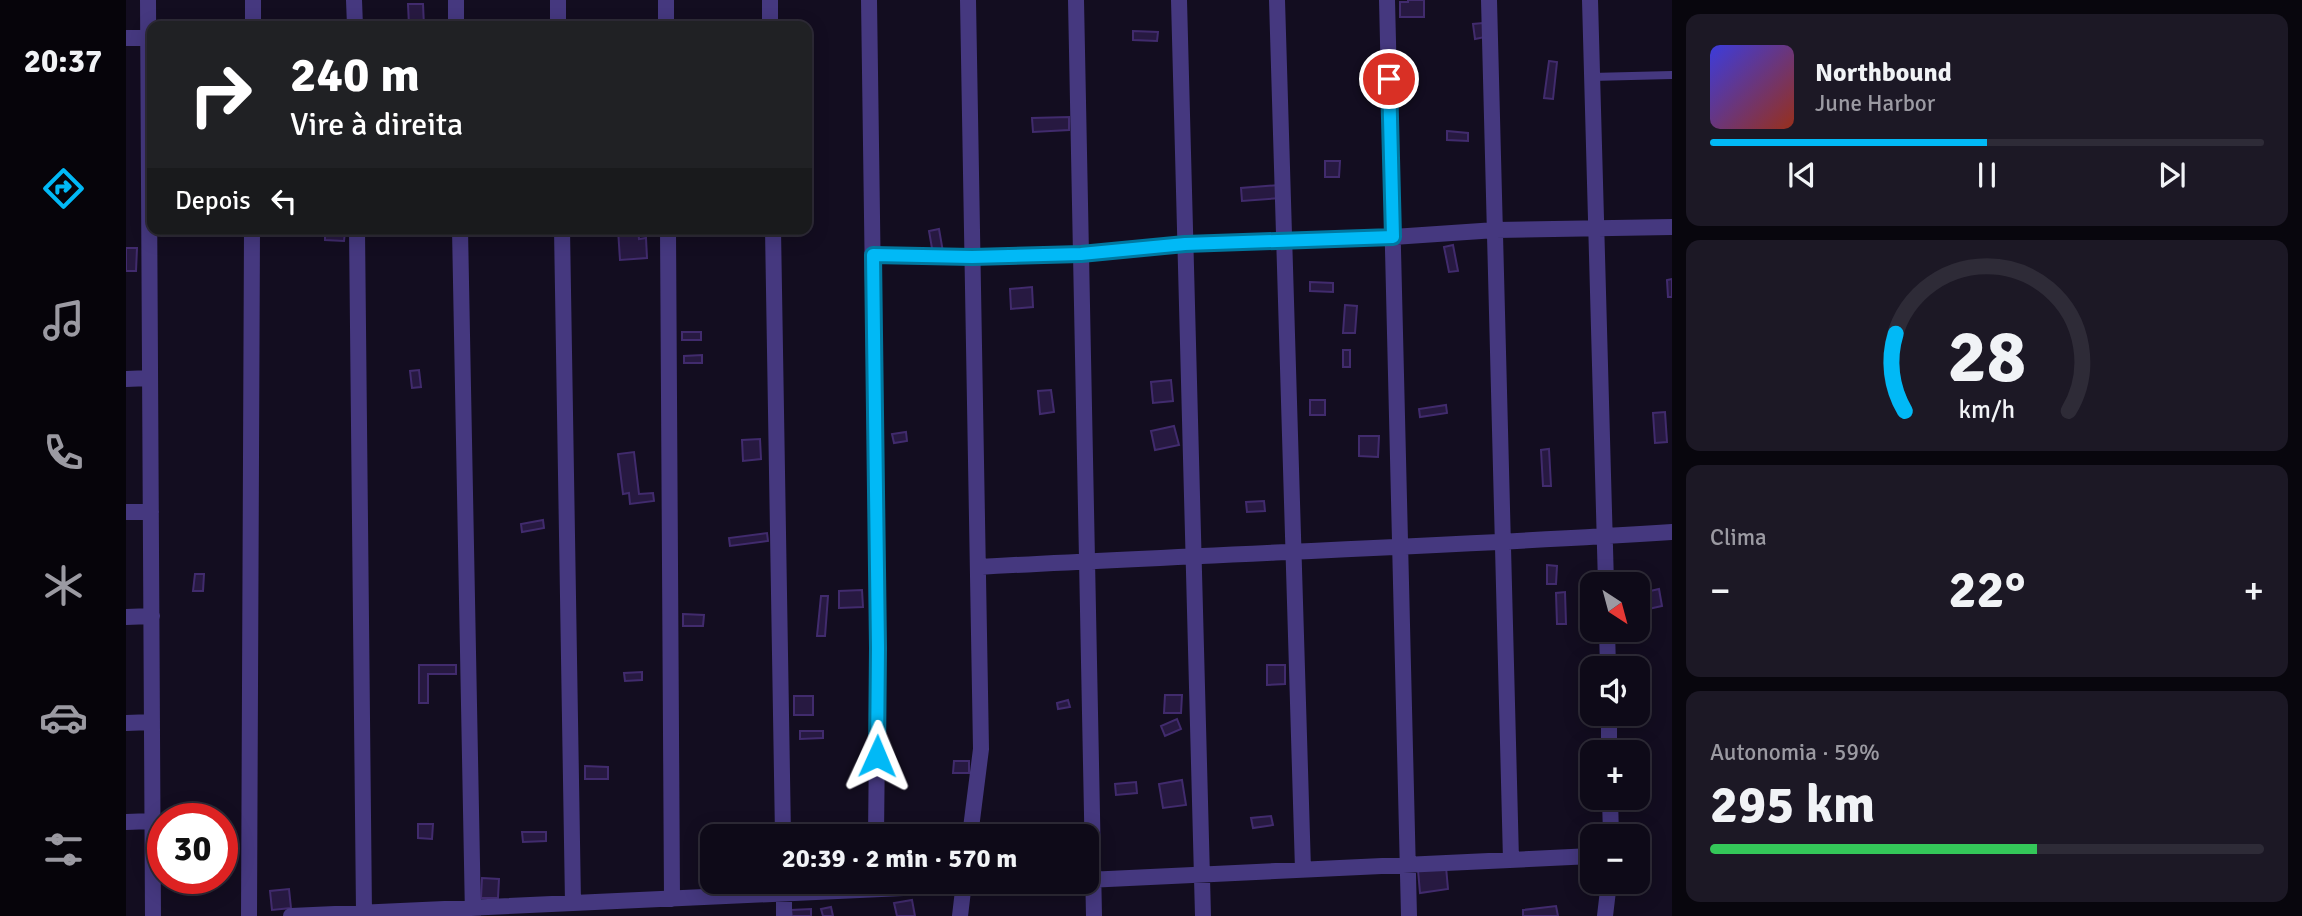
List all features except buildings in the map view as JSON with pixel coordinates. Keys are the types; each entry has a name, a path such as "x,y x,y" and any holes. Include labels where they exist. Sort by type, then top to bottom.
{"street":[{"path":"148,0 149,21"},
{"path":"253,0 253,21"},
{"path":"354,0 355,21"},
{"path":"456,0 456,21"},
{"path":"558,0 558,21"},
{"path":"666,0 666,21"},
{"path":"770,0 770,21"},
{"path":"869,0 878,648 876,824"},
{"path":"968,0 981,749 972,824"},
{"path":"1076,0 1089,824"},
{"path":"1179,0 1203,916"},
{"path":"1277,0 1303,870"},
{"path":"1387,0 1409,916"},
{"path":"1489,0 1511,860"},
{"path":"1590,0 1606,572"},
{"path":"126,38 147,38"},
{"path":"873,255 972,257 1081,254 1185,244 1393,237 1496,230 1672,227"},
{"path":"150,235 152,803"},
{"path":"249,916 252,235"},
{"path":"357,235 364,913"},
{"path":"460,235 473,912"},
{"path":"562,235 573,903"},
{"path":"668,235 672,898"},
{"path":"774,235 783,824"},
{"path":"126,379 150,378"},
{"path":"126,512 151,512"},
{"path":"978,567 1193,554 1293,553 1672,532"},
{"path":"126,617 152,616"},
{"path":"126,723 152,722"},
{"path":"126,822 147,821"},
{"path":"1099,879 1580,857"},
{"path":"153,894 153,916"},
{"path":"291,916 473,912 717,894"},
{"path":"784,894 784,916"},
{"path":"960,916 963,894"},
{"path":"1092,894 1094,916"},
{"path":"1605,916 1608,894"}],"lane":[{"path":"1591,77 1672,75"}],"route":[{"path":"877,756 873,255 972,257 1081,254 1185,244 1393,237 1389,79"}]}
